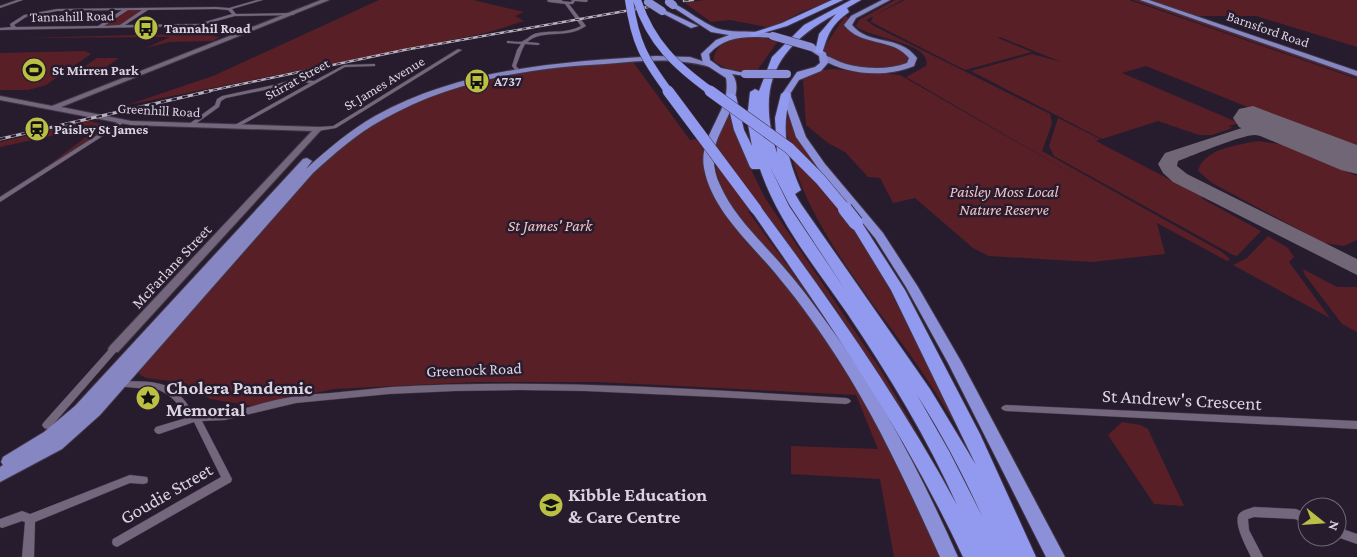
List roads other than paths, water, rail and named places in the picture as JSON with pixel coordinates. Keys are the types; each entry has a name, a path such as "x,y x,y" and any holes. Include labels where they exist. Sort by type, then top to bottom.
{"highway":[{"path":"629,0 633,30 647,62 829,308 885,396 943,496 973,557"},
{"path":"637,0 645,25 669,57 794,152 828,187 856,223 879,257 911,316 971,434 1026,557"},
{"path":"839,0 804,14 770,31 739,35 715,43 706,52 705,58 710,66 730,76 732,81 731,96 739,130 753,161 779,206 873,340 914,404 959,488 990,557"},
{"path":"805,243 764,168 758,151 752,123 754,95 767,62 786,37 810,19 846,0"},
{"path":"857,0 809,26 783,52 768,77 763,95 762,119 767,146 786,190 822,248 872,317 945,428 973,479 1009,557"},
{"path":"866,0 836,18 819,45 824,63 821,67 796,78 786,94 780,112 779,133 788,172 807,214 872,317"},
{"path":"647,1 662,11 709,32 715,37 715,43"},
{"path":"670,2 717,31 739,35"},
{"path":"753,34 773,36 811,47 822,54"},
{"path":"722,71 745,74 806,73"},
{"path":"786,94 800,136 873,227 902,271 975,402 1056,557"},
{"path":"731,96 713,134 707,154 709,171 715,186 741,227 801,297 848,363 897,448 949,557"}],"main road":[{"path":"821,67 848,66 888,70 902,68 912,62 912,56 906,50 860,34 848,27 848,23 854,17 887,0"},
{"name":"Barnsford Road","path":"1143,0 1357,74"},
{"path":"0,475 44,452 69,433 112,384 133,350 294,174 341,133 381,108 418,91 462,77 582,58 691,55 706,52"},
{"path":"822,54 848,66"},
{"path":"0,466 27,452 59,429 149,351 293,188 339,143 366,124 407,102 450,86 516,68 582,62 670,58 697,61 710,66"}],"street":[{"path":"0,7 21,0"},
{"path":"0,36 14,28 12,25 16,21 46,11 229,9 261,0"},
{"path":"52,108 326,0"},
{"path":"548,1 560,0 560,3 568,4 574,0 586,1"},
{"path":"516,68 522,42 537,34 576,30 584,26 568,4"},
{"path":"100,26 128,9"},
{"path":"121,26 147,9"},
{"path":"229,9 235,15"},
{"name":"Tannahill Road","path":"0,29 198,25 235,15 293,14"},
{"path":"509,42 538,44"},
{"name":"St James Avenue","path":"318,129 334,127 460,50"},
{"name":"Stirrat Street","path":"236,126 344,66 373,65"},
{"path":"192,124 217,106 219,100 224,97 279,86 293,80 314,82"},
{"name":"Greenhill Road","path":"0,98 120,122 318,129"},
{"path":"0,200 120,122"},
{"name":"McFarlane Street","path":"46,424 318,129"},
{"path":"114,349 149,351"},
{"path":"112,384 170,390 181,398 190,416 196,418"},
{"name":"Greenock Road","path":"159,430 196,418 216,416 287,401 347,394 528,385 846,401"},
{"name":"St Andrew's Crescent","path":"1006,408 1357,425"},
{"name":"Goudie Street","path":"117,542 227,479 196,418"},
{"path":"2,523 22,516 30,519 130,479 143,480"},
{"path":"1257,557 1244,530 1243,518 1247,514 1254,512 1297,514"},
{"path":"28,557 30,519"}],"railway":[{"path":"684,1 693,0"},
{"path":"204,92 404,50 648,7"},
{"path":"0,139 210,91"}],"place":[{"name":"Tannahil Road","path":"146,28"},
{"name":"St Mirren Park","path":"34,70"},
{"name":"A737","path":"477,81"},
{"name":"Paisley St James","path":"37,129"},
{"name":"Cholera Pandemic Memorial","path":"148,398"},
{"name":"Kibble Education & Care Centre","path":"551,505"}],"park label":[{"name":"Paisley Moss Local Nature Reserve","path":"1004,200"},
{"name":"St James' Park","path":"550,225"}]}
